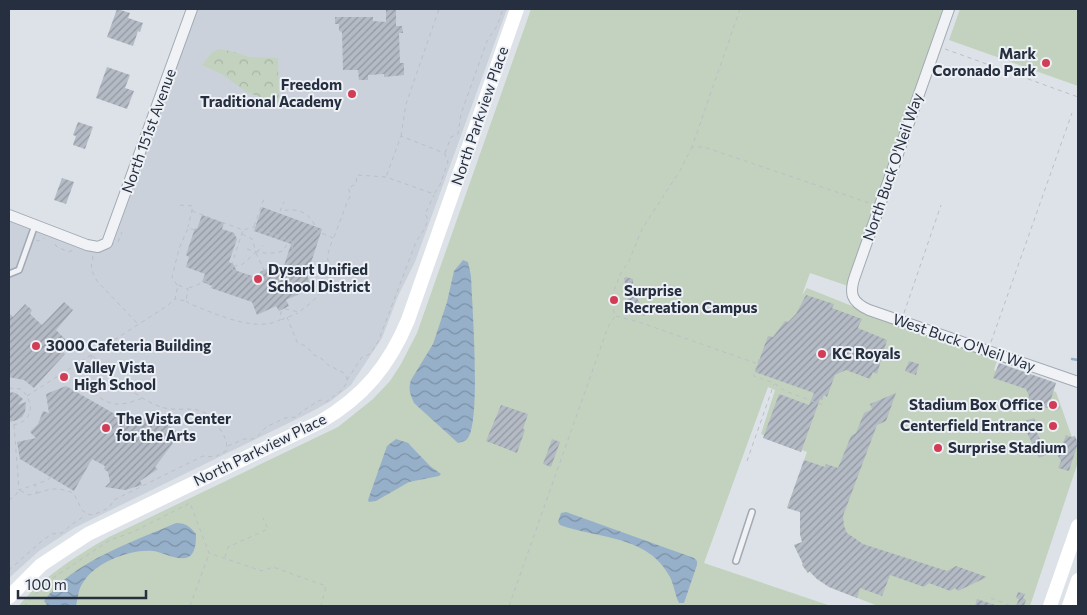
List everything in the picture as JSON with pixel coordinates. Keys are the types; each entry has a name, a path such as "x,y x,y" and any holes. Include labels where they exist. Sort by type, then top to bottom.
{"street":[{"name":"North 151st Avenue","path":"97,247 107,243 113,230 192,9"},
{"name":"North Parkview Place","path":"9,597 41,566 88,534 320,422 334,414 371,383 389,358 408,320 517,9"},
{"name":"North Buck O'Neil Way","path":"853,298 851,290 853,281 949,9"},
{"path":"9,215 97,247"},
{"name":"West Buck O'Neil Way","path":"853,298 863,307 902,322 1078,382"},
{"path":"1050,606 1078,526"},
{"path":"1069,606 1078,580"}],"lane":[{"path":"9,274 19,270 35,225"},
{"path":"736,561 752,512"}],"path":[{"path":"386,177 401,136 406,104 439,9"},
{"path":"227,446 244,439 253,439 266,427 285,418 297,417 301,412 320,400 326,402 342,390 362,357 370,354 378,342 416,242 425,228 428,219 425,214 440,185 448,162 445,154 451,137 458,134 461,114 487,41 497,26 503,9"},
{"path":"509,606 608,327 615,316 611,298 621,273 630,261 642,229 681,170 692,147 740,9"},
{"path":"941,48 1078,97"},
{"path":"988,352 1072,113"},
{"path":"401,136 445,154"},
{"path":"692,147 704,147 869,203"},
{"path":"27,396 175,300 186,302 244,323 262,325 273,324 311,304 327,285 334,271 326,258 351,195 348,188 356,184 357,175 386,177 434,194"},
{"path":"254,227 265,196"},
{"path":"284,202 280,211 291,209 302,211 312,219 319,232 334,238"},
{"path":"180,205 193,206 172,277 178,286 188,289 207,281"},
{"path":"902,322 941,205"},
{"path":"192,211 243,230 254,227 294,242 286,268 267,276 256,280 234,272 231,267"},
{"path":"188,228 194,230"},
{"path":"231,267 243,230"},
{"path":"118,241 122,232"},
{"path":"242,234 252,239 267,276"},
{"path":"30,238 38,241 49,238"},
{"path":"247,249 256,252 275,253 283,251 289,240"},
{"path":"54,242 58,248 69,252 75,248"},
{"path":"231,267 243,264 263,245"},
{"path":"97,247 91,269 97,281 139,324"},
{"path":"175,300 178,286"},
{"path":"186,302 188,289"},
{"path":"280,320 281,312 285,309 299,312"},
{"path":"615,316 639,322 757,364"},
{"path":"286,318 298,342 307,347 314,355 328,365 344,374 347,380"},
{"path":"92,355 87,375 89,386 99,398 115,404 129,403 143,398"},
{"path":"19,490 29,495 60,488 71,492 82,510 87,514 93,515 109,508 114,500 204,456 215,457 226,451 226,439 214,418 192,408 169,409 156,406 128,387 92,355"},
{"path":"759,359 754,376 774,384 785,391 826,406"},
{"path":"59,375 89,386"},
{"path":"747,461 774,384"},
{"path":"9,388 21,389 31,404 28,417 22,423 9,425"},
{"path":"14,425 19,490"},
{"path":"9,500 19,490 48,480 50,477"},
{"path":"34,484 37,493"},
{"path":"24,606 50,580 110,540 133,532 190,503 209,553 190,606"},
{"path":"9,570 52,534 62,533 87,514"},
{"path":"224,558 228,547 268,529 263,518"},
{"path":"209,553 262,571 273,567 326,586 321,606"},
{"path":"991,598 1011,606"}],"shaded area":[{"path":"196,9 507,9 415,262 398,296 382,338 351,385 331,401 309,413 74,528 39,551 9,578 9,220 86,250 99,252 114,242"}],"green space":[{"name":"Surprise Recreation Campus","path":"531,9 943,9 848,286 810,273 802,295 807,288 862,310 998,358 994,370 1056,392 1074,443 1078,445 1078,462 1030,606 878,606 829,587 817,579 810,571 808,573 802,565 794,545 802,542 800,512 787,508 807,452 761,434 775,390 768,387 704,563 831,606 19,606 49,576 88,549 109,537 338,427 373,399 390,381 417,333"},
{"name":"Mark Coronado Park","path":"960,9 1078,9 1078,86 949,40"},
{"path":"219,49 249,57 278,58 279,102 246,92 223,75 202,65 212,52"}],"water":[{"path":"463,260 468,262 471,276 475,386 472,427 468,438 458,443 414,403 410,386 411,380 433,344 447,302 454,271"},
{"path":"396,439 408,443 430,466 441,474 409,482 376,501 369,502 368,500 387,446"},
{"path":"566,512 694,558 697,561 697,565 684,603 679,603 670,577 661,563 649,553 621,540 560,525 558,522 561,513"},
{"path":"176,523 188,526 196,534 195,549 190,556 177,558 153,551 134,552 124,555 105,563 90,574 80,587 76,606 47,605 44,601 56,587 87,564 123,545"}],"building":[{"path":"117,9 130,13 128,18 143,23 133,46 107,37"},
{"path":"386,9 396,9 396,26 402,26 403,33 399,33 400,63 404,63 404,75 384,77 384,74 368,75 368,80 359,80 358,70 343,70 342,32 339,31 339,24 335,24 335,17 373,17 373,21 386,22"},
{"path":"107,67 130,75 125,88 134,91 127,109 96,98"},
{"path":"78,122 93,127 85,149 73,145 76,136 73,135"},
{"path":"62,178 74,182 66,204 54,200"},
{"path":"262,207 322,229 307,275 312,288 286,300 289,306 279,311 276,306 257,315 252,302 211,288 212,286 202,282 205,274 186,267 189,257 186,255 195,228 197,229 202,215 224,223 222,229 234,233 237,239 229,262 233,264 237,271 264,280 260,272 270,267 272,271 284,266 291,244 254,231"},
{"path":"624,278 633,279 635,295 640,303 648,309 644,316 632,305 629,305"},
{"name":"KC Royals","path":"806,295 834,304 832,308 862,319 858,328 887,340 877,374 873,372 870,379 846,370 835,375 827,397 824,395 822,400 820,399 801,452 763,438 779,394 809,405 814,393 755,372 768,336 773,337 785,321 788,322 796,314"},
{"name":"3000 Cafeteria Building","path":"64,302 73,310 56,330 68,342 61,350 65,354 34,388 24,380 9,377 9,313 13,317 25,304 32,310 30,314 42,325"},
{"path":"909,361 919,364 916,375 905,371"},
{"path":"999,363 1056,383 1051,399 1058,402 1060,408 1056,411 1027,401 1029,396 1026,389 993,378"},
{"path":"66,386 120,417 135,415 145,419 152,414 176,431 173,443 155,467 158,469 140,481 142,485 125,490 105,487 110,482 108,472 104,469 105,466 92,459 74,491 20,459 17,442 36,438 30,432 38,424 43,411 49,413 46,394"},
{"path":"9,392 16,393 23,399 18,405 26,402 25,412 22,417 9,422"},
{"path":"896,393 886,421 877,425 843,516 847,533 863,544 947,571 956,566 987,577 958,591 955,588 950,591 929,583 924,587 890,575 882,596 860,588 857,598 829,587 809,571 808,573 802,565 794,545 802,542 800,512 787,508 804,460 825,467 826,464 838,468 851,436 856,433 864,413 872,409 870,404"},
{"path":"501,405 528,414 517,453 486,441"},
{"path":"1034,418 1037,426 1034,427 1049,453 1039,458 1022,422"},
{"path":"1066,435 1075,436 1078,443 1069,471 1058,468 1061,461 1058,456"},
{"path":"552,439 560,442 551,467 543,464"},
{"path":"1018,592 1025,594 1023,598 1026,600 1024,606 1016,606 1019,599 1016,598"},
{"path":"977,599 995,605 995,606 975,606"}],"waterway":[{"path":"1072,359 1078,360"}],"place":[{"name":"Mark Coronado Park","path":"1046,63"},
{"name":"Freedom Traditional Academy","path":"352,94"},
{"name":"Dysart Unified School District","path":"258,279"},
{"name":"Surprise Recreation Campus","path":"614,300"},
{"name":"3000 Cafeteria Building","path":"36,346"},
{"name":"KC Royals","path":"822,354"},
{"name":"Valley Vista High School","path":"64,377"},
{"name":"Stadium Box Office","path":"1053,405"},
{"name":"Centerfield Entrance","path":"1053,426"},
{"name":"The Vista Center for the Arts","path":"106,428"},
{"name":"Surprise Stadium","path":"938,448"}]}
